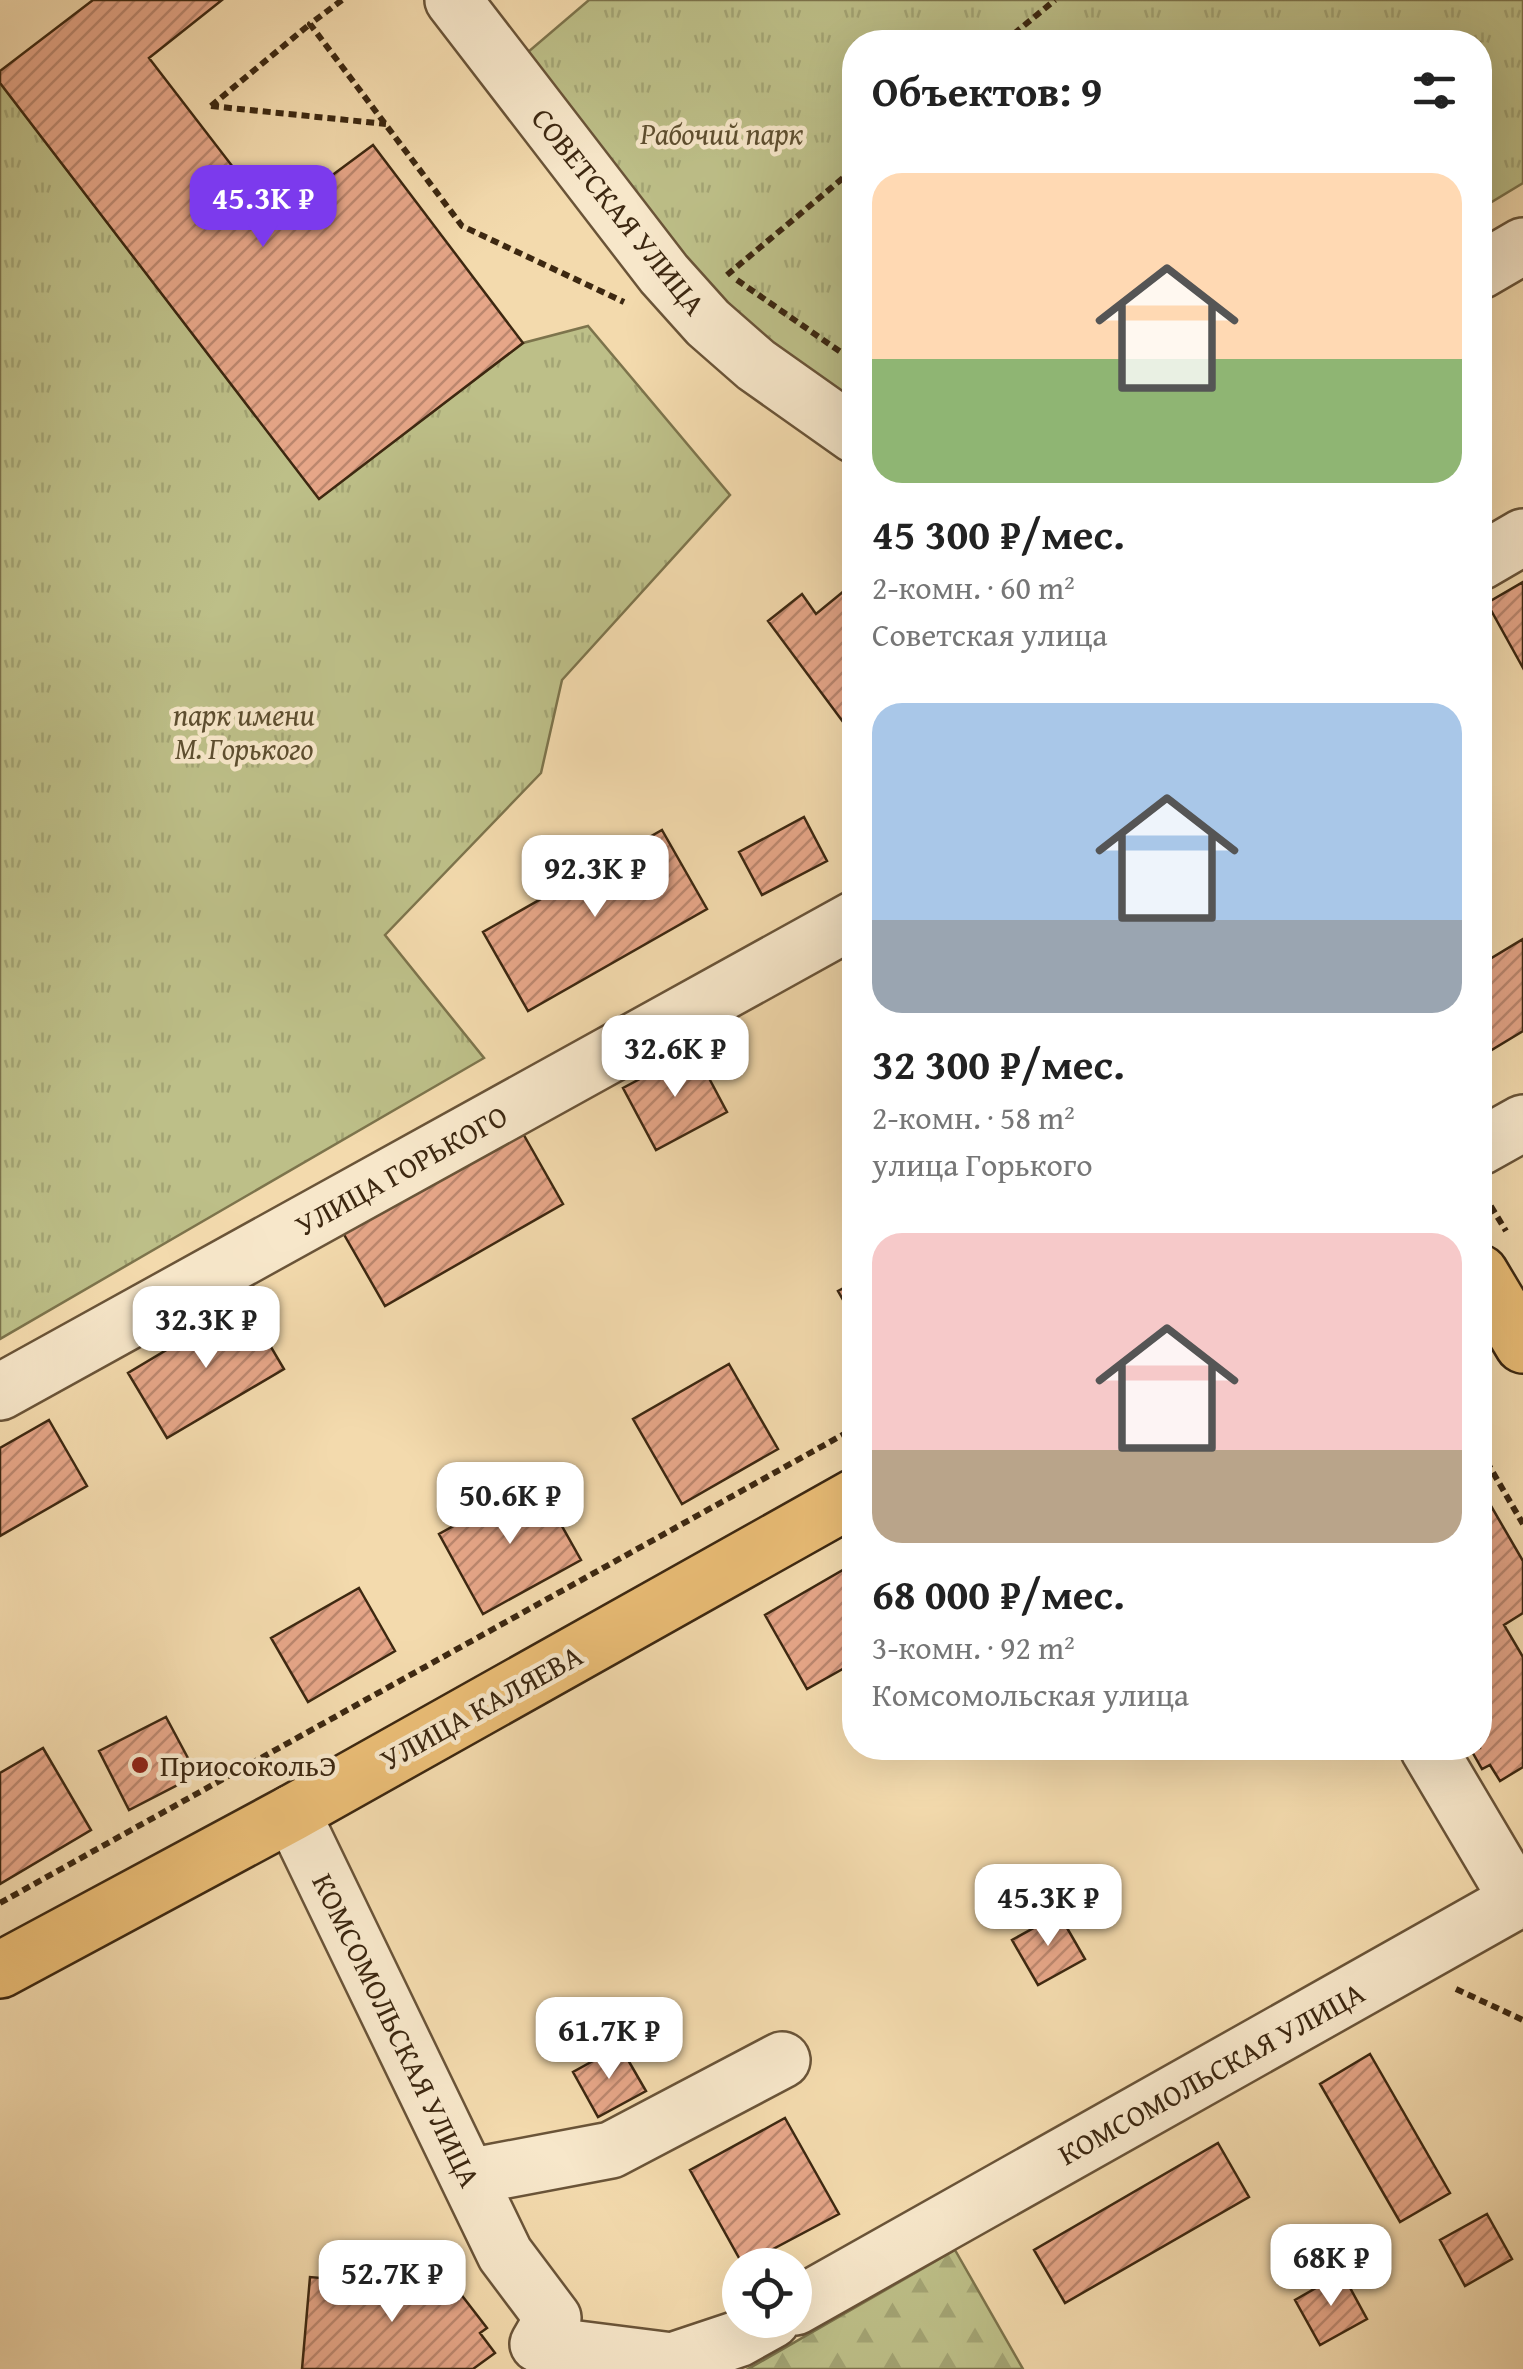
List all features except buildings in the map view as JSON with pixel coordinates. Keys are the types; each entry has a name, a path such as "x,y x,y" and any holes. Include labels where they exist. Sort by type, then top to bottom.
{"main road":[{"path":"1496,1256 1522,1340"},
{"name":"УЛИЦА КАЛЯЕВА","path":"0,1970 292,1813 842,1504"}],"street":[{"name":"СОВЕТСКАЯ УЛИЦА","path":"453,0 664,274 712,280 756,365 842,426"},
{"path":"1492,264 1523,246"},
{"path":"1492,555 1523,537"},
{"name":"УЛИЦА ГОРЬКОГО","path":"0,1392 842,926"},
{"path":"1492,1157 1523,1123"},
{"path":"1435,1760 1521,1898"},
{"name":"КОМСОМОЛЬСКАЯ УЛИЦА","path":"292,1813 506,2254 553,2318 536,2356 672,2361 740,2338"},
{"name":"КОМСОМОЛЬСКАЯ УЛИЦА","path":"812,2297 1521,1898"},
{"path":"468,2176 611,2150 782,2060"}],"path":[{"path":"342,0 210,106 386,124"},
{"path":"1019,30 1055,0"},
{"path":"310,24 462,226 635,308"},
{"path":"842,178 712,280 842,355"},
{"path":"0,1904 842,1435"},
{"path":"1492,1471 1523,1524"}],"green space":[{"name":"Рабочий парк","path":"589,0 1523,0 1523,183 1492,202 1492,30 842,30 842,415 756,365 507,70"},
{"name":"парк имени М. Горького","path":"0,83 319,498 523,343 588,326 730,495 562,680 541,773 385,935 484,1058 0,1339"},
{"path":"955,2250 1023,2369 748,2369 802,2338 812,2338 812,2332"}],"place":[{"name":"ПриосокольЭ","path":"140,1765"}]}
